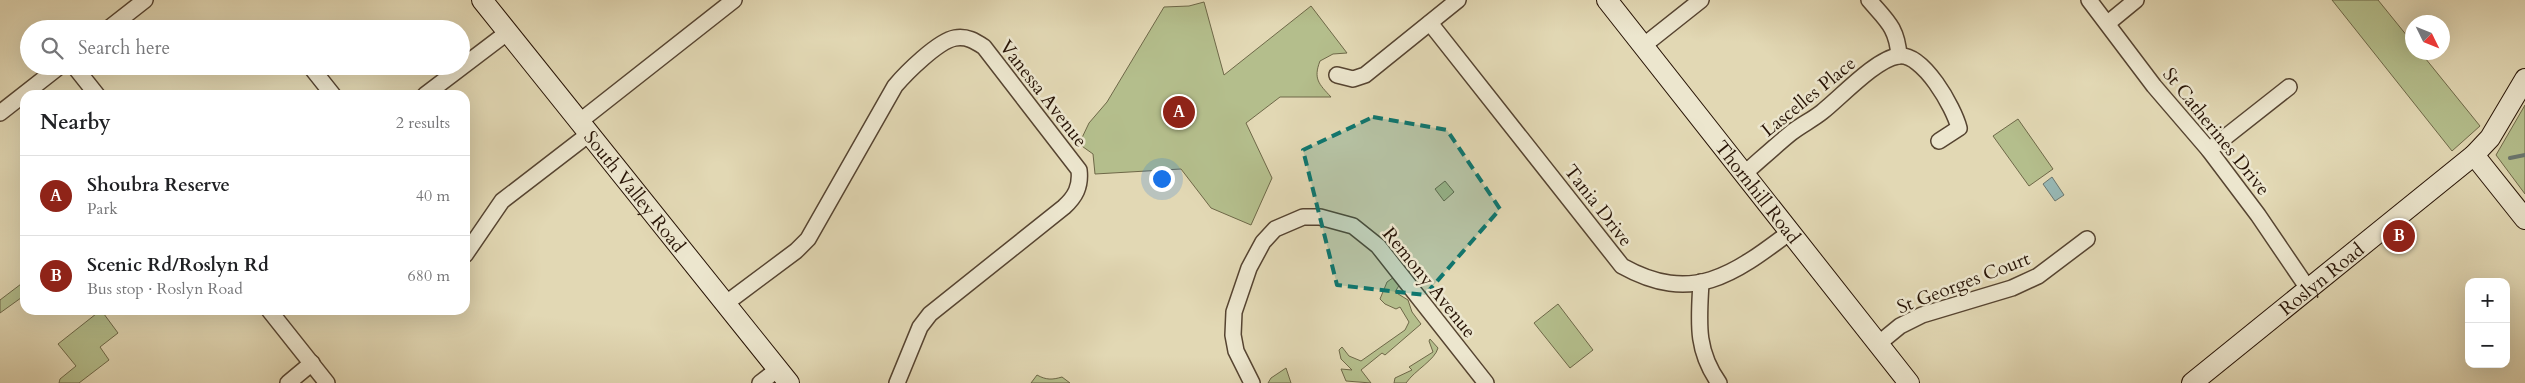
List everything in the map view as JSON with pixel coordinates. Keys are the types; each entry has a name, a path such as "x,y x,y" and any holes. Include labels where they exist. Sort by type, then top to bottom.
{"street":[{"path":"119,20 144,0"},
{"name":"South Valley Road","path":"482,0 783,376"},
{"path":"470,248 502,200 734,0"},
{"path":"1337,75 1354,79 1365,75 1458,0"},
{"name":"Thornhill Road","path":"1607,0 1909,383"},
{"path":"1643,46 1702,0"},
{"path":"1868,0 1894,31 1899,56 1910,58 1934,82 1963,125 1939,140"},
{"name":"St Catherines Drive","path":"2089,0 2154,86 2209,150 2258,215 2309,290"},
{"path":"2108,23 2136,0"},
{"name":"Tania Drive","path":"1430,23 1622,266 1643,278 1660,283 1689,284 1701,282 1722,277 1750,262 1790,232"},
{"path":"470,61 508,32"},
{"name":"Vanessa Avenue","path":"725,304 796,251 808,239 895,86 904,75 940,46 954,38 974,40 984,48 1079,170 1077,190 1073,198 1064,207 930,314 920,326 897,383"},
{"name":"Lascelles Place","path":"1745,173 1787,136 1821,113 1863,76 1889,59 1899,56"},
{"path":"29,90 49,75"},
{"path":"81,75 93,90"},
{"path":"317,75 329,90"},
{"path":"432,90 451,75"},
{"name":"Roslyn Road","path":"2192,383 2474,155 2490,138 2525,80"},
{"path":"2209,150 2290,87"},
{"path":"0,113 20,97"},
{"path":"2474,155 2525,220"},
{"name":"Remony Avenue","path":"1252,383 1236,352 1233,335 1234,312 1238,296 1249,268 1263,242 1275,229 1303,217 1338,220 1365,235 1391,261 1486,383"},
{"name":"St Georges Court","path":"1878,344 1900,326 1922,315 2012,288 2038,276 2087,238"},
{"path":"1701,282 1700,342 1702,354 1719,383"},
{"path":"273,315 327,383"},
{"path":"288,383 312,363"},
{"path":"760,383 783,376"}],"highlighted area":[{"path":"1373,117 1447,130 1500,209 1425,295 1337,285 1303,150"}],"green space":[{"path":"2332,0 2378,0 2405,33 2405,60 2427,60 2480,126 2452,151"},
{"path":"1204,2 1224,75 1311,6 1347,53 1333,54 1320,61 1317,72 1318,81 1331,97 1280,97 1246,123 1272,178 1251,225 1211,208 1181,169 1095,174 1093,154 1079,144 1089,123 1107,102 1164,7 1189,6"},
{"path":"2525,105 2525,194 2496,155"},
{"path":"2018,119 2053,169 2029,186 1993,136"},
{"path":"1445,181 1454,192 1444,201 1435,189"},
{"path":"1394,277 1400,284 1395,292 1408,300 1412,312 1421,324 1385,355 1382,353 1361,370 1371,383 1346,381 1341,369 1352,370 1341,359 1339,350 1342,347 1349,356 1361,361 1405,330 1409,322 1400,307 1396,309 1385,304 1380,299 1387,282"},
{"path":"20,285 20,299 0,313 0,300"},
{"path":"1558,304 1593,350 1570,368 1534,323"},
{"path":"95,315 105,315 118,333 100,347 109,360 79,383 59,383 60,379 76,366 58,344"},
{"path":"1430,339 1438,348 1433,357 1406,383 1394,383 1395,378 1412,370 1409,367 1433,352"},
{"path":"1286,368 1291,383 1268,383 1271,378"},
{"path":"1037,375 1049,379 1062,377 1070,383 1031,383"}],"water":[{"path":"2052,177 2064,195 2055,201 2043,184"}],"waterway":[{"path":"2510,158 2525,155"}],"place":[{"name":"Shoubra Reserve","path":"1179,112"},
{"name":"Scenic Rd/Roslyn Rd","path":"2399,236"}]}
